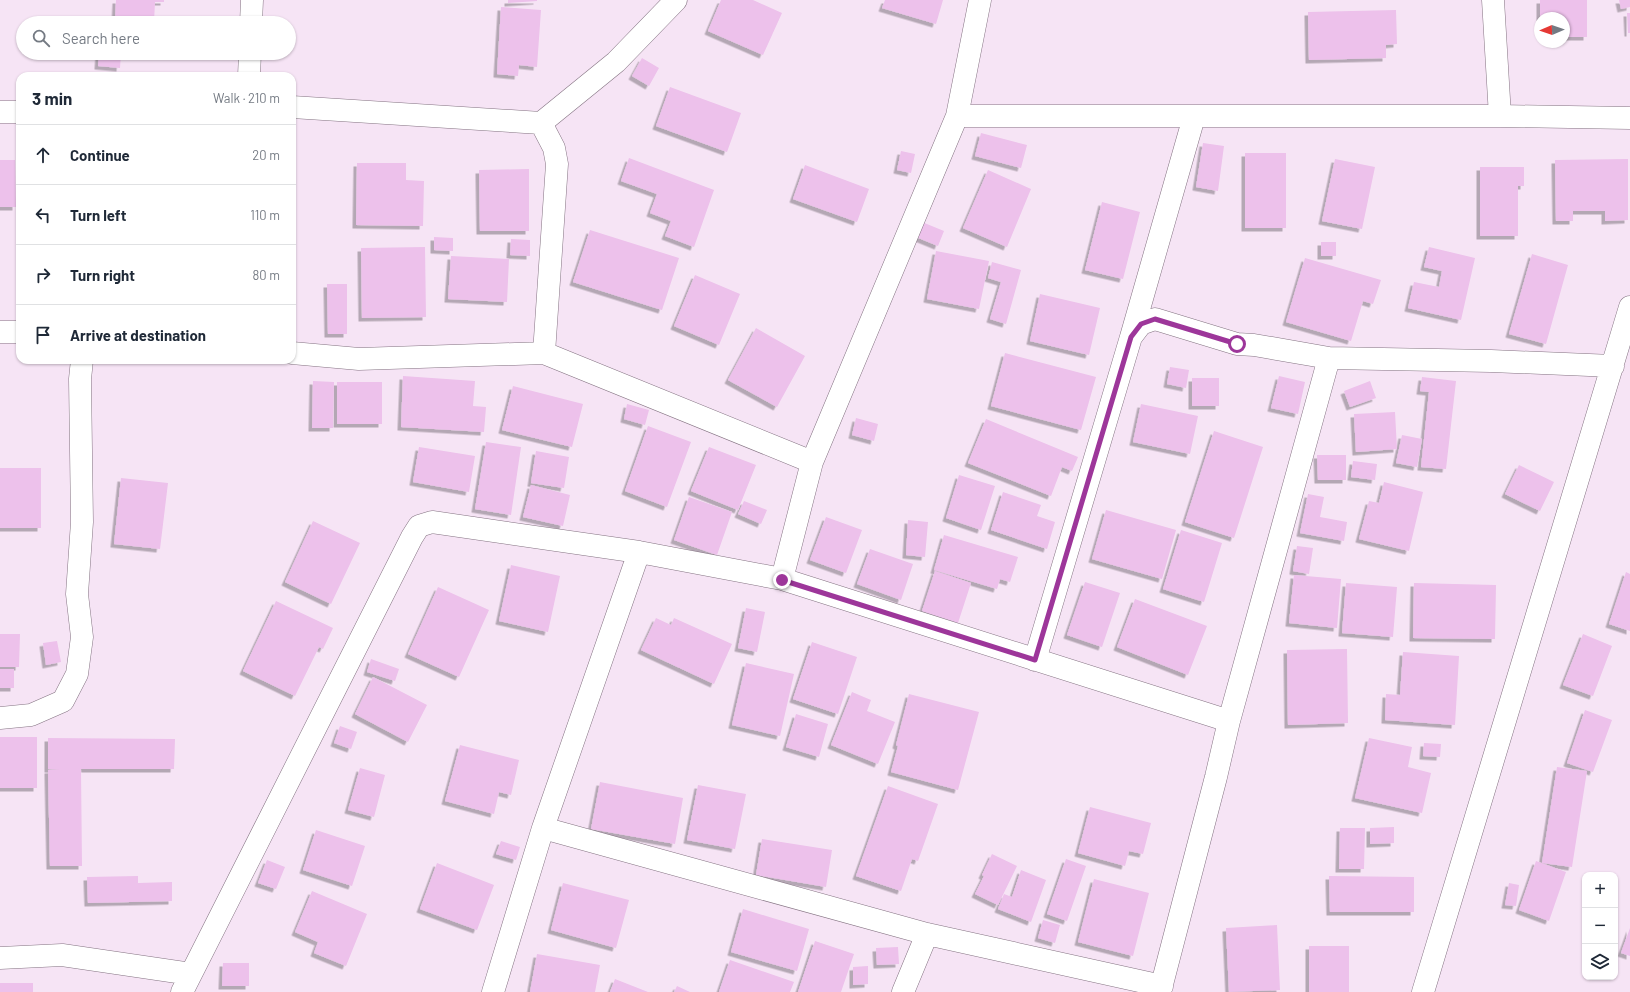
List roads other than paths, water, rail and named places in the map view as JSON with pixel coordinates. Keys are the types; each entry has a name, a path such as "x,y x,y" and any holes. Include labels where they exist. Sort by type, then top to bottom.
{"street":[{"path":"251,16 252,0"},
{"path":"296,107 541,123 616,62 676,0"},
{"path":"782,580 812,462 957,116 980,0"},
{"path":"1493,0 1500,116"},
{"path":"249,72 250,60"},
{"path":"0,112 16,112"},
{"path":"957,116 1500,116 1630,118"},
{"path":"1035,660 1131,337 1194,117"},
{"path":"541,123 554,148 557,164 544,353"},
{"path":"1423,992 1630,307"},
{"path":"1131,337 1141,324 1155,319 1237,344 1254,345 1329,358 1491,361 1613,366"},
{"path":"0,332 16,332"},
{"path":"296,353 359,359 544,353 812,462"},
{"path":"543,828 926,934 1161,989 1229,721 1329,358"},
{"path":"0,718 31,715 63,701 77,674 82,637 77,594 82,522 80,380 82,364"},
{"path":"0,958 62,955 187,983 408,544 419,526 432,522 639,552 782,580 1229,721"},
{"path":"493,992 543,828 639,552"},
{"path":"903,992 926,934"}]}
